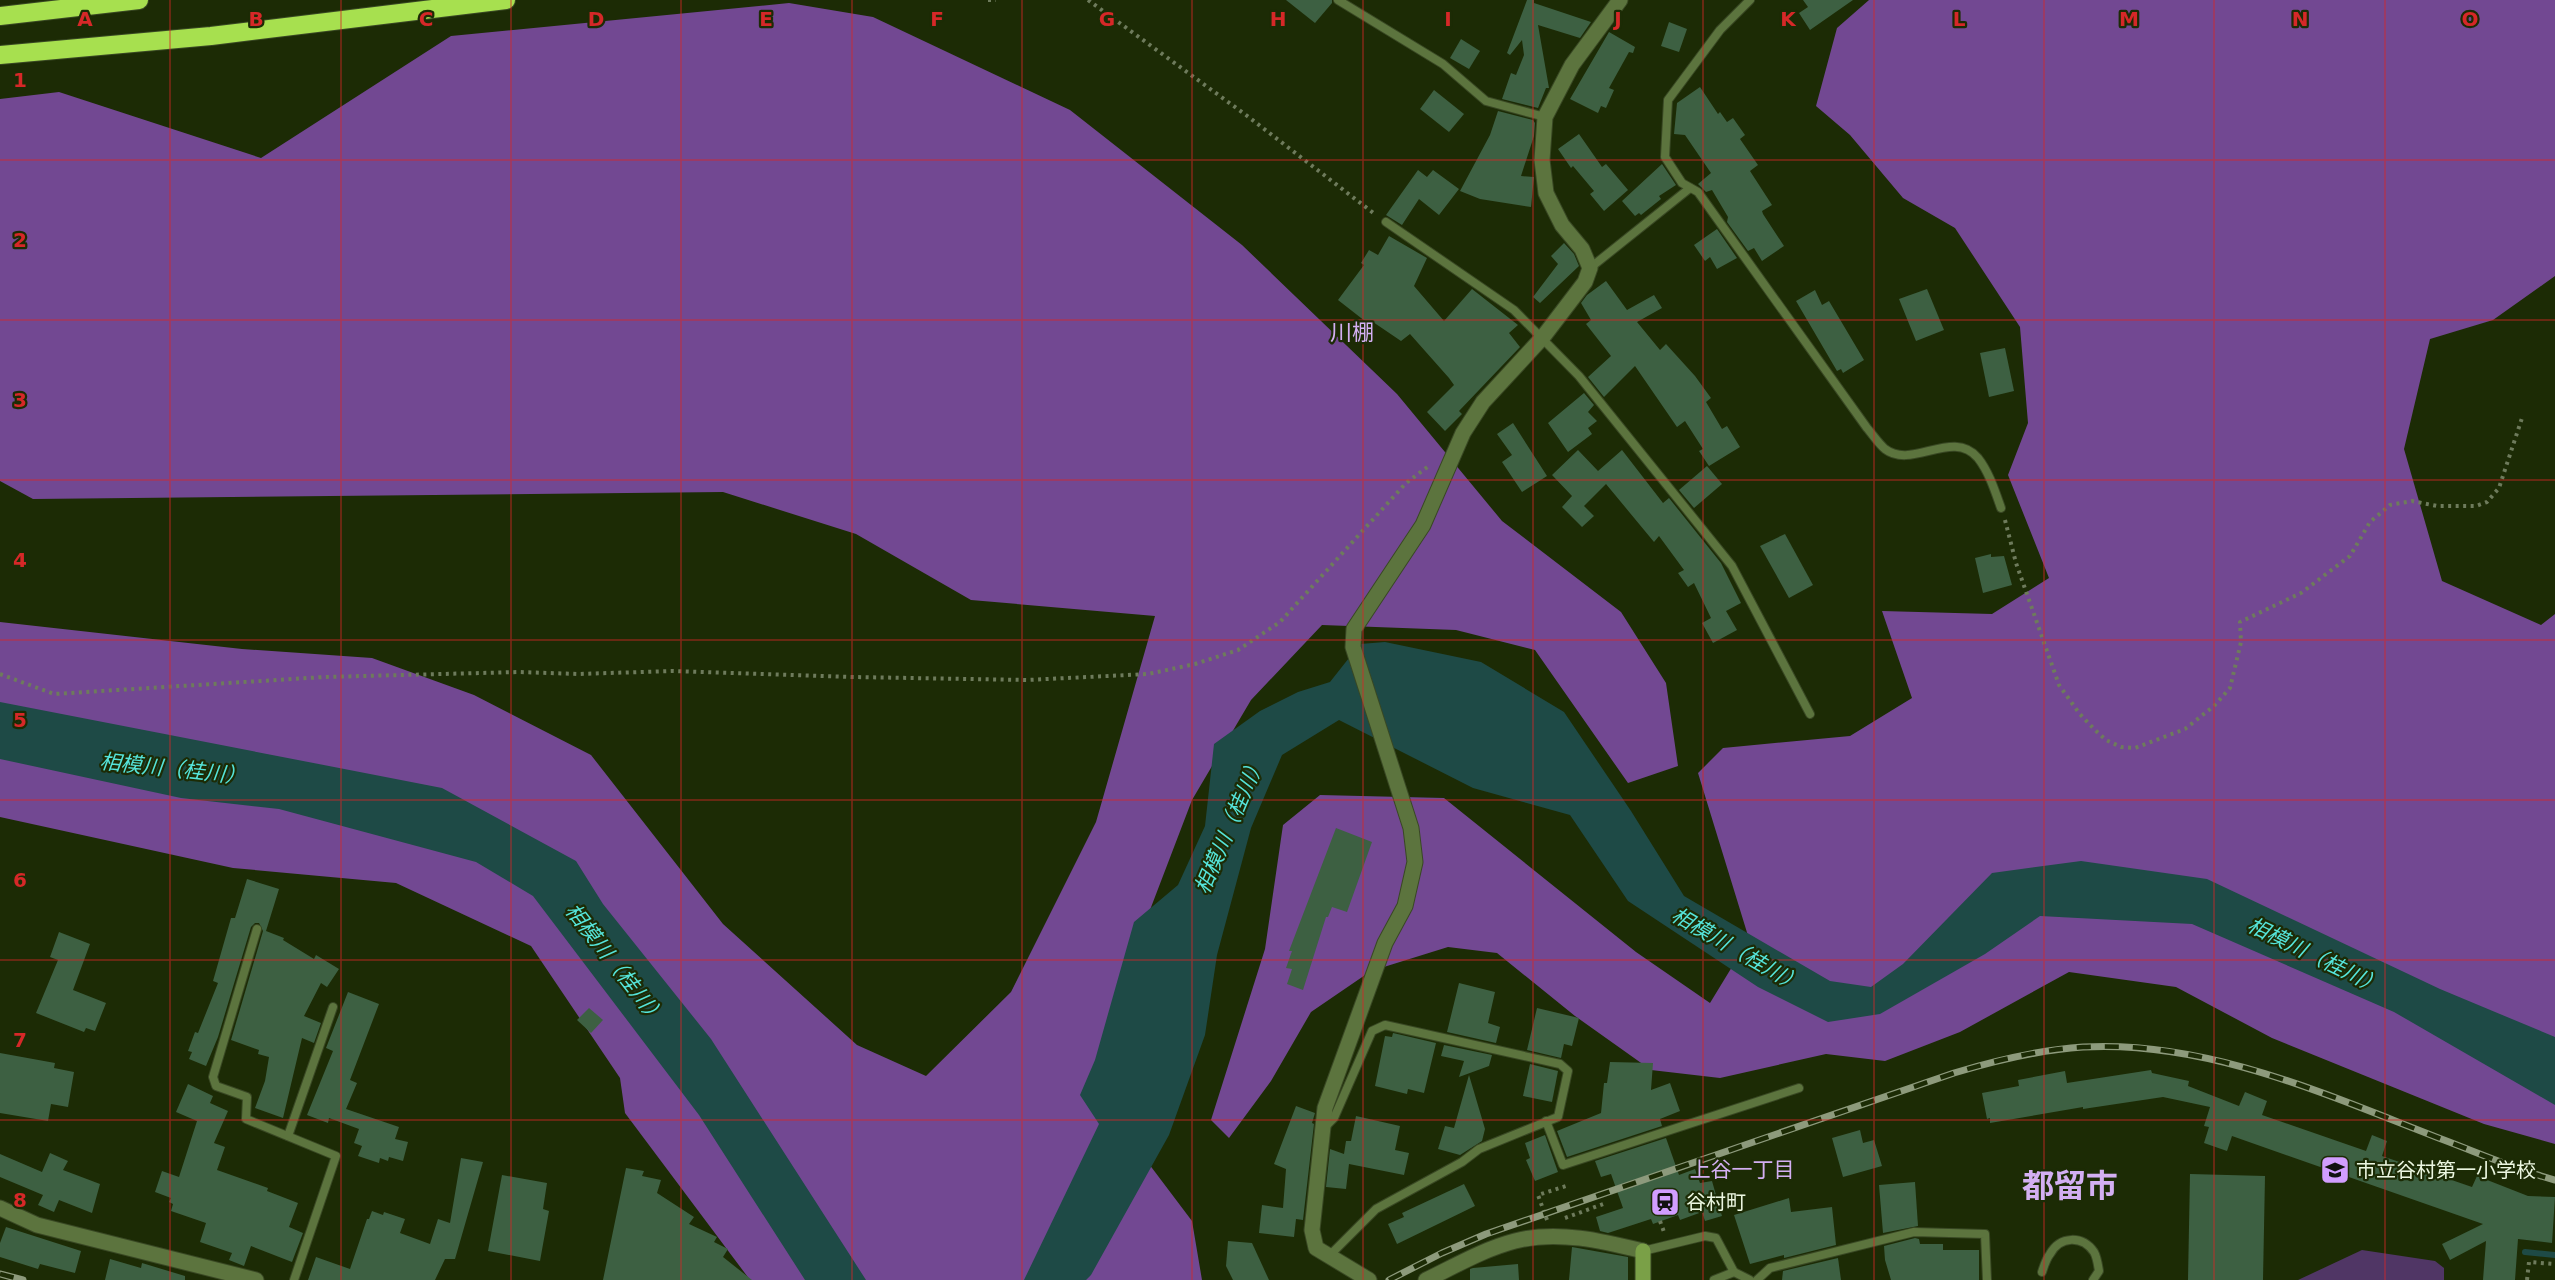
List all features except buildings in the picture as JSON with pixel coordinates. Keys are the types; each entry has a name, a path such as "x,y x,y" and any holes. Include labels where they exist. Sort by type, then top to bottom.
{"highway":[{"path":"0,16 139,0"},
{"path":"0,55 211,36 506,0"}],"main road":[{"path":"1643,1251 1643,1280"}],"street":[{"path":"1369,1280 1316,1248 1312,1230 1324,1108 1385,943 1405,906 1415,862 1411,828 1353,647 1352,636 1354,629 1423,525 1463,433 1494,388 1543,337 1585,282 1590,268 1582,249 1562,225 1546,193 1542,160 1545,117 1572,65 1620,0"},
{"path":"0,1208 37,1226 256,1280"},
{"path":"1426,1280 1474,1256 1516,1240 1553,1237 1602,1241 1643,1251"}],"lane":[{"path":"1338,0 1443,64 1486,100 1545,117"},
{"path":"1750,0 1720,30 1668,100 1665,157 1682,183 1698,192 1861,419 1886,450 1907,456 1939,447 1961,448 1977,456 1990,479 2001,508"},
{"path":"1590,268 1690,188"},
{"path":"1386,222 1514,310 1579,375 1732,566 1810,714"},
{"path":"257,929 213,1077 216,1086 247,1097 246,1119 336,1156 294,1280"},
{"path":"288,1136 333,1007"},
{"path":"1322,1129 1334,1119 1372,1031 1385,1024 1560,1064 1568,1071 1558,1117 1479,1149 1462,1162 1376,1209 1329,1256"},
{"path":"1546,1121 1563,1165 1799,1088"},
{"path":"1757,1280 1770,1268 1914,1232 1985,1234 1987,1280"},
{"path":"1643,1251 1705,1236 1716,1238 1734,1272 1750,1280"},
{"path":"2042,1272 2050,1252 2062,1242 2075,1238 2085,1243 2095,1253 2099,1271 2092,1280"},
{"path":"1714,1280 1734,1272"}],"path":[{"path":"988,0 996,0"},
{"path":"1088,0 1246,115 1386,222"},
{"path":"2001,508 2016,563 2059,685 2079,713 2106,740 2121,747 2135,748 2185,729 2214,706 2230,688 2241,642 2241,621 2301,593 2350,556 2370,522 2390,505 2412,501 2437,506 2476,506 2487,502 2499,488 2522,418"},
{"path":"0,674 54,694 324,677 519,672 578,675 672,671 1028,680 1148,674 1195,664 1238,650 1280,622 1406,483 1424,468"},
{"path":"1548,1224 1538,1195 1566,1186"},
{"path":"1558,1221 1606,1203"},
{"path":"2527,1280 2529,1262 2555,1264"}],"shaded area":[{"path":"1869,0 2555,0 2555,276 2493,320 2430,339 2404,449 2442,581 2541,625 2555,614 2555,1144 2484,1124 2272,1038 2176,987 2069,972 1960,1032 1885,1061 1826,1054 1720,1078 1651,1070 1575,1016 1497,953 1448,947 1371,971 1311,1012 1271,1081 1229,1138 1211,1120 1265,949 1283,825 1320,795 1444,798 1636,952 1710,1003 1749,939 1698,773 1723,748 1850,736 1912,698 1882,611 1992,614 2049,578 2008,475 2028,423 2020,327 1955,228 1903,198 1850,135 1816,106 1837,28"},
{"path":"789,3 873,17 1070,110 1242,245 1397,394 1502,521 1621,612 1666,683 1678,766 1628,783 1535,650 1456,630 1322,625 1251,700 1192,800 1124,978 1109,1111 1192,1221 1202,1280 750,1280 625,1113 620,1078 531,946 396,883 233,868 0,817 0,622 242,649 372,658 474,695 591,755 723,924 857,1045 926,1076 1011,992 1096,822 1155,616 971,600 856,534 723,492 33,499 0,481 0,99 59,92 261,158 451,36"},
{"path":"2362,1250 2435,1261 2444,1268 2444,1280 2298,1280"}],"water":[{"name":"相模川（桂川）","path":"1385,642 1481,662 1564,712 1631,811 1684,896 1830,981 1871,987 1903,964 1992,873 2081,861 2207,879 2440,989 2555,1037 2555,1105 2394,1012 2192,924 2040,916 1985,954 1880,1014 1828,1022 1758,987 1628,901 1570,815 1473,788 1339,720 1282,755 1251,828 1217,955 1205,1035 1169,1135 1091,1275 1086,1280 1024,1280 1099,1124 1080,1095 1095,1060 1134,922 1178,885 1205,826 1214,744 1260,711 1298,692 1330,682 1360,644"},
{"name":"相模川（桂川）","path":"0,702 442,788 576,861 603,904 711,1039 866,1280 805,1280 699,1115 533,896 476,862 279,809 181,798 0,759"}],"waterway":[{"path":"2525,1252 2555,1255"}],"railway":[{"path":"1389,1280 1486,1234 1954,1073 2018,1056 2083,1047 2130,1047 2176,1052 2268,1074 2513,1167 2555,1180"},
{"path":"0,1274 23,1280"}],"place":[{"name":"市立谷村第一小学校","path":"2335,1170"},
{"name":"谷村町","path":"1665,1202"}],"district":[{"name":"川棚","path":"1352,332"},
{"name":"上谷一丁目","path":"1742,1170"},
{"name":"都留市","path":"2070,1186"}]}
